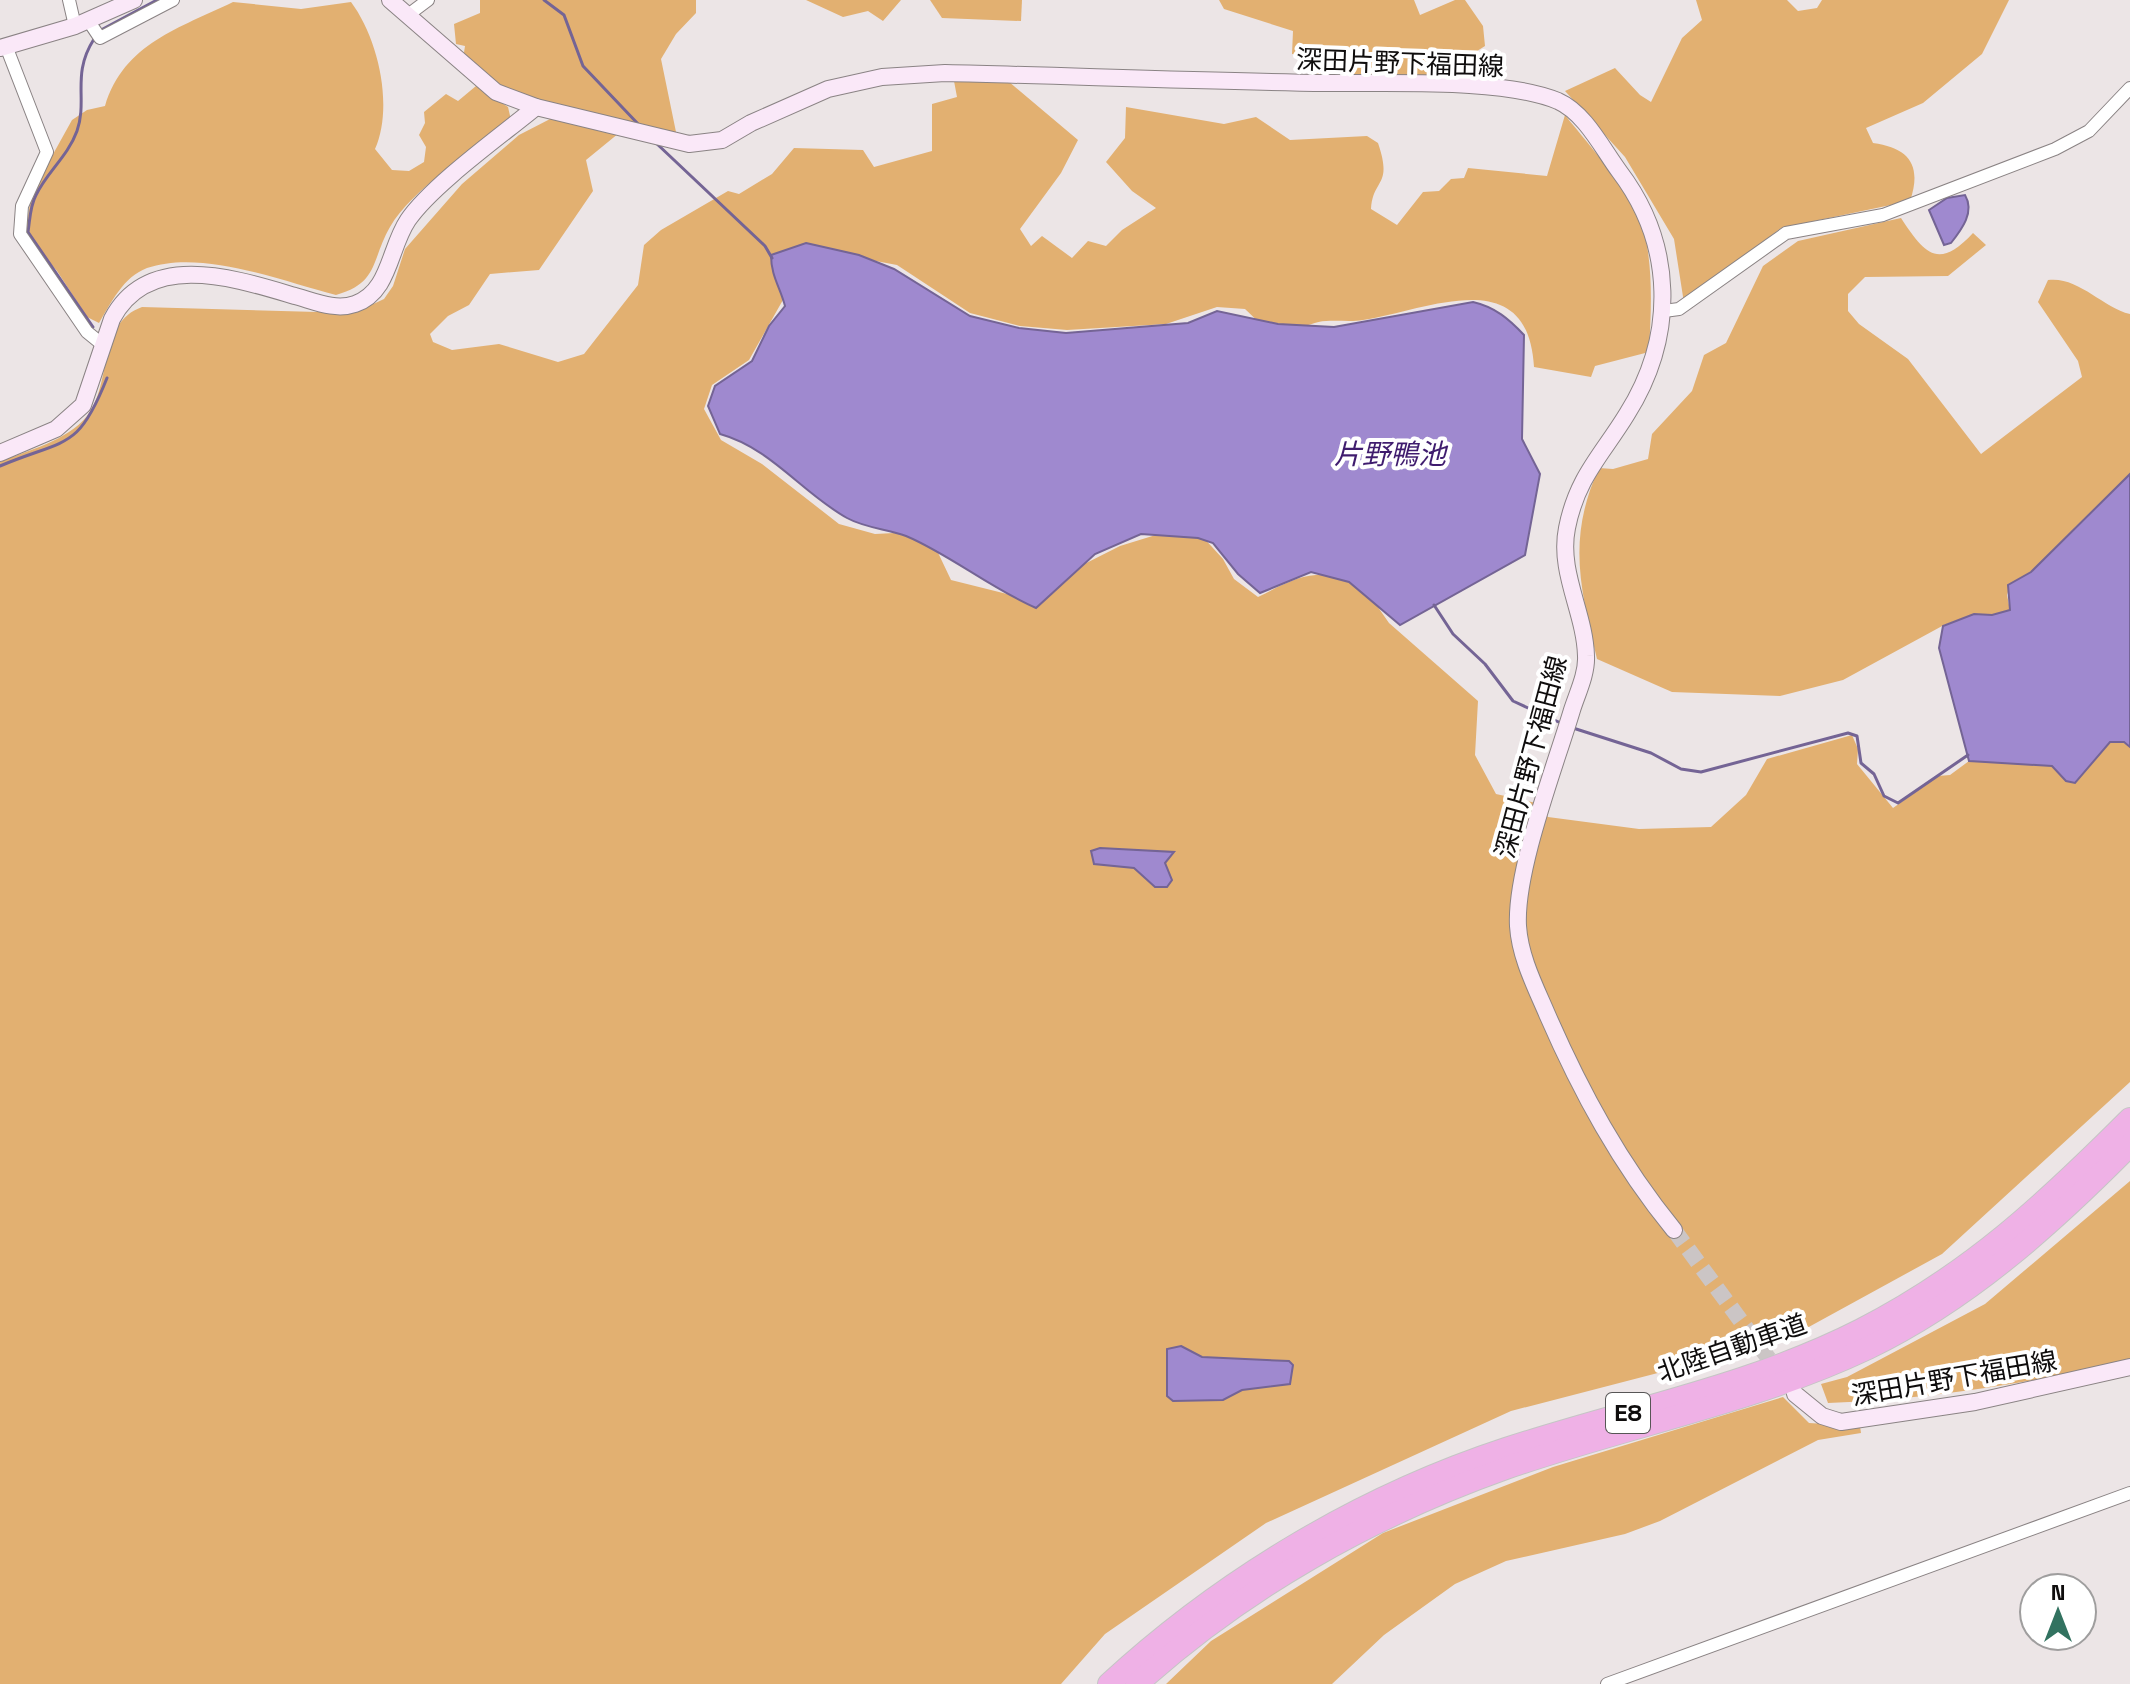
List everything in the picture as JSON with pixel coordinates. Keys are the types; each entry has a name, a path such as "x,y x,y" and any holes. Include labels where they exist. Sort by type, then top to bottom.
{"highway":[{"name":"北陸自動車道","path":"1109,1684 1231,1587 1339,1521 1395,1493 1505,1449 1806,1356 1907,1305 2002,1241 2130,1119"},
{"name":"北陸自動車道","path":"1137,1684 1242,1601 1346,1538 1401,1511 1520,1464 1756,1393 1870,1347 1921,1318 2013,1255 2130,1145"}],"main road":[{"path":"3,47 81,23 134,0"},
{"name":"深田片野下福田線","path":"390,0 496,92 536,107 689,144 722,140 751,123 828,89 882,77 945,73 1450,85 1545,97 1575,112 1648,219 1659,256 1664,311 1659,342 1647,379 1623,421 1595,457 1576,497 1566,532 1569,577 1587,659 1519,891 1518,909 1525,962 1573,1072 1604,1131 1674,1230"},
{"path":"0,453 56,429 71,418 91,388 103,345 119,306 141,287 175,276 216,275 330,306 353,305 363,300 381,284 400,233 421,205 536,107"},
{"name":"深田片野下福田線","path":"1795,1394 1822,1416 1841,1422 1975,1402 2130,1367"}],"street":[{"path":"69,0 81,23 100,38 173,0"},
{"path":"408,15 428,0"},
{"path":"3,47 47,152 22,206 20,234 87,332 103,345"},
{"path":"1664,311 1679,309 1786,233 1883,215 2055,149 2089,131 2130,88"},
{"path":"1607,1684 2130,1493"}],"shaded area":[{"path":"480,0 696,0 696,13 676,34 661,59 676,132 672,135 562,109 509,89 485,76 463,59 465,46 456,44 454,24 480,13"},
{"path":"806,0 901,0 883,21 868,11 843,17"},
{"path":"930,0 1022,0 1021,21 942,18"},
{"path":"1219,0 1414,0 1420,15 1455,0 1465,0 1483,26 1485,46 1433,79 1318,77 1315,57 1292,54 1293,31 1224,9"},
{"path":"1696,0 1787,0 1798,11 1817,8 1822,0 2009,0 1982,54 1923,103 1866,128 1873,143 1896,149 1910,161 1914,178 1910,201 1781,228 1684,303 1674,239 1625,157 1565,91 1615,68 1640,95 1651,102 1682,38 1702,20"},
{"path":"233,2 301,9 351,2 369,34 380,73 383,113 375,149 392,170 409,171 424,162 426,147 419,135 425,123 424,112 446,94 458,101 476,86 508,107 511,120 413,198 390,227 367,277 350,290 336,295 242,269 192,262 169,263 147,268 131,278 118,291 99,323 87,317 57,271 31,241 26,227 32,192 72,120 87,110 105,106 114,85 140,52 174,30"},
{"path":"954,81 1008,81 1078,140 1061,173 1020,229 1031,246 1042,236 1072,258 1088,241 1106,246 1122,230 1156,208 1132,191 1106,162 1125,138 1126,107 1224,124 1256,117 1290,140 1367,136 1378,143 1384,168 1371,209 1397,225 1423,192 1439,191 1451,179 1464,178 1468,168 1547,176 1565,115 1624,191 1641,224 1651,281 1649,352 1595,366 1591,377 1534,367 1528,334 1514,314 1494,303 1471,300 1363,320 1322,321 1288,329 1265,328 1245,309 1217,307 1166,324 1067,330 1020,326 970,313 897,265 828,252 788,291 749,360 712,385 704,409 721,440 762,464 839,524 875,534 914,532 932,540 951,580 1019,597 1120,546 1172,530 1202,536 1223,559 1234,579 1258,597 1306,576 1329,575 1359,580 1389,623 1478,701 1475,755 1496,794 1536,803 1548,817 1639,829 1711,827 1746,795 1767,759 1852,735 1858,749 1857,764 1893,808 1938,776 1950,775 1969,761 2052,766 2075,783 2105,745 2121,742 2130,747 2130,1082 1942,1254 1785,1340 1511,1411 1266,1523 1105,1634 1061,1684 0,1684 0,462 35,449 79,425 95,402 118,326 128,315 142,307 354,313 384,299 393,286 405,249 462,184 519,135 552,118 619,133 586,160 593,191 539,270 490,274 469,305 448,316 430,334 433,342 452,350 499,344 558,362 584,354 638,285 644,245 661,230 728,191 739,194 772,174 794,148 863,150 874,167 932,151 932,104 957,97","holes":["1165,863 1172,880 1155,887 1134,868","1181,1346 1202,1357 1289,1361 1291,1384 1242,1390 1223,1400 1202,1398 1167,1382 1167,1349"]},
{"path":"1901,218 1917,240 1932,253 1950,252 1973,233 1986,245 1948,276 1865,277 1848,294 1848,311 1859,324 1908,359 1981,454 2082,377 2078,361 2038,302 2048,280 2080,287 2130,314 2130,474 2031,572 2011,583 2007,595 2010,610 1992,615 1974,614 1944,625 1843,680 1780,696 1672,692 1597,659 1582,585 1580,540 1589,493 1599,468 1613,469 1648,459 1652,434 1692,391 1704,355 1726,343 1763,266 1798,241"},
{"path":"2130,1181 2130,1361 1980,1389 1828,1403 1821,1384 1847,1377 1985,1304"},
{"path":"1783,1397 1809,1423 1860,1426 1861,1433 1818,1440 1660,1521 1625,1534 1506,1561 1455,1584 1384,1635 1332,1684 1166,1684 1211,1641 1383,1533 1553,1467"}],"water":[{"path":"1965,195 1969,208 1966,220 1951,243 1944,245 1929,210 1947,198"},
{"name":"片野鴨池","path":"806,243 859,255 894,269 970,316 1019,328 1066,333 1188,323 1217,311 1278,324 1334,327 1473,302 1495,310 1524,335 1522,439 1540,474 1525,555 1400,625 1349,582 1311,572 1260,593 1238,574 1213,543 1198,538 1141,534 1095,554 1036,608 922,543 847,518 771,460 720,434 708,406 715,386 752,361 769,326 785,306 774,275 771,255"},
{"path":"2130,474 2130,747 2124,742 2110,742 2075,783 2066,781 2052,766 1969,761 1939,648 1943,626 1974,614 1992,615 2010,610 2008,585 2031,572"},
{"path":"1100,848 1174,852 1165,863 1172,880 1167,887 1155,887 1134,868 1094,864 1091,851"},
{"path":"1181,1346 1202,1357 1289,1361 1293,1365 1290,1384 1242,1390 1223,1400 1173,1401 1167,1396 1167,1349"}],"waterway":[{"path":"101,30 157,0"},
{"path":"544,0 564,15 583,66 640,126"},
{"path":"93,327 28,232 36,195 77,131 83,64 94,39"},
{"path":"656,143 765,246 772,258"},
{"path":"0,466 56,445 78,431 97,402 107,378"},
{"path":"1434,605 1453,634 1485,664 1513,701 1563,724"},
{"path":"1573,728 1651,753 1681,769 1701,772 1848,733 1857,736 1861,763 1874,774 1884,796 1898,803 1968,755"}],"tunnel":[{"path":"1674,1230 1780,1374"}]}
